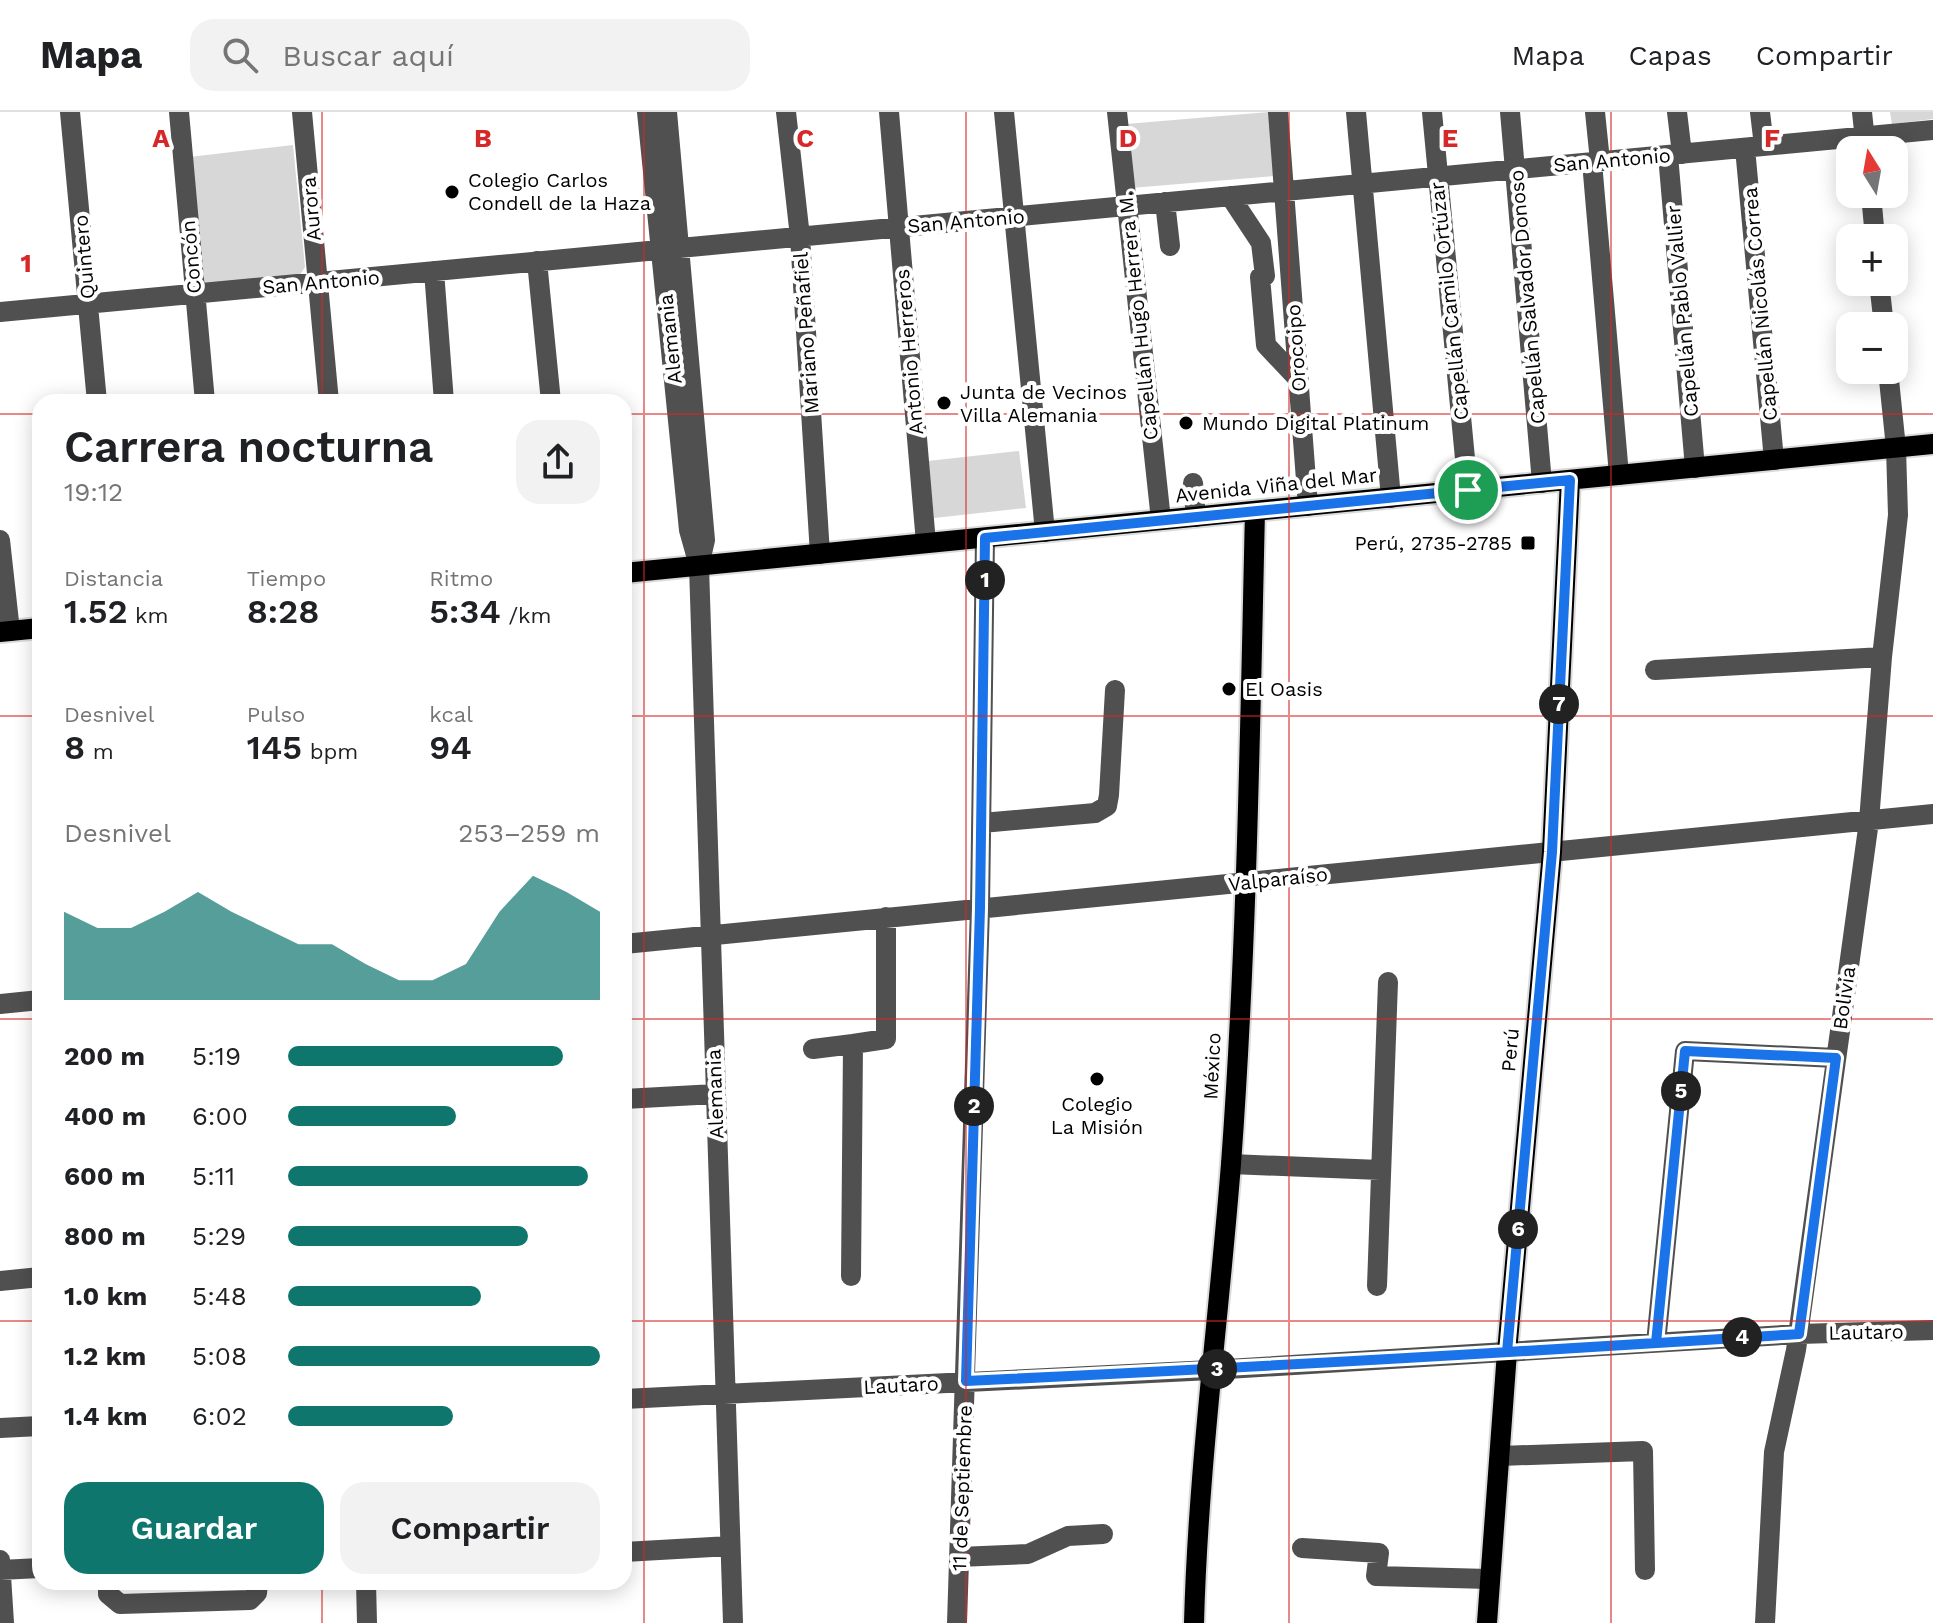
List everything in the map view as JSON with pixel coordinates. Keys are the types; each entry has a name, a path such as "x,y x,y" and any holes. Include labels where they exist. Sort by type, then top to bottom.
{"main road":[{"name":"Avenida Viña del Mar","path":"632,572 1933,444"},
{"name":"Perú","path":"1487,1623 1507,1352 1552,852 1570,480"},
{"name":"México","path":"1194,1623 1211,1370 1231,1164 1246,882 1255,511"},
{"path":"5,632 32,629"}],"street":[{"name":"Quintero","path":"70,112 96,394"},
{"name":"Concón","path":"179,112 204,394"},
{"name":"Aurora","path":"302,112 328,394"},
{"name":"Alemania","path":"647,112 671,249 704,529 699,566 733,1623"},
{"name":"Alemania","path":"667,112 671,249"},
{"name":"Mariano Peñafiel","path":"786,112 800,237 820,554"},
{"name":"Antonio Herreros","path":"889,112 926,543"},
{"path":"1004,112 1045,532"},
{"name":"Capellán Hugo Herrera M.","path":"1117,112 1161,520"},
{"name":"Orocoipo","path":"1278,112 1308,506"},
{"path":"1356,112 1391,498"},
{"name":"Capellán Camilo Ortúzar","path":"1432,112 1468,490"},
{"name":"Capellán Salvador Donoso","path":"1510,112 1542,483"},
{"path":"1595,112 1619,475"},
{"name":"Capellán Pablo Vallier","path":"1677,112 1675,154 1695,468"},
{"name":"Capellán Nicolás Correa","path":"1760,112 1754,147 1774,460"},
{"path":"1862,112 1865,136"},
{"name":"San Antonio","path":"1902,136 1933,130"},
{"name":"San Antonio","path":"0,312 1675,154 1836,144"},
{"path":"1230,196 1261,243 1265,276 1260,277 1266,345 1299,380"},
{"path":"1165,202 1170,246"},
{"path":"537,261 550,394"},
{"path":"434,271 443,394"},
{"name":"Bolivia","path":"1765,1623 1774,1452 1799,1334 1869,821 1882,657 1898,515 1889,384"},
{"path":"1193,483 1196,517"},
{"name":"11 de Septiembre","path":"957,1623 980,908 985,538"},
{"path":"0,540 5,632"},
{"path":"1655,670 1882,657"},
{"path":"982,823 1095,813 1107,806 1115,690"},
{"name":"Valparaíso","path":"632,943 1933,814"},
{"path":"813,1049 886,1039 886,917"},
{"path":"1377,1286 1388,982"},
{"path":"0,1004 32,1001"},
{"path":"851,1276 853,1044"},
{"path":"1656,1343 1685,1051 1836,1058"},
{"path":"632,1099 715,1094"},
{"path":"1231,1164 1380,1170"},
{"path":"0,1281 32,1278"},
{"name":"Lautaro","path":"632,1399 1211,1370 1799,1334 1933,1330"},
{"path":"0,1428 32,1426"},
{"path":"1500,1456 1643,1451 1645,1570"},
{"path":"959,1557 1028,1554 1068,1536 1103,1534"},
{"path":"632,1552 730,1546"},
{"path":"1302,1548 1379,1553 1376,1576 1489,1579"},
{"path":"0,1560 4,1623"},
{"path":"0,1570 32,1568"},
{"path":"108,1590 108,1594 120,1604 250,1600 257,1590"},
{"path":"366,1590 367,1623"}],"shaded area":[{"path":"1269,112 1274,176 1131,188 1126,124"},
{"path":"1890,112 1933,112 1933,119 1892,124"},
{"path":"293,145 305,267 299,276 201,285 189,157"},
{"path":"1019,451 1026,508 934,518 928,461"}],"place":[{"name":"Colegio Carlos Condell de la Haza","path":"452,192"},
{"name":"Junta de Vecinos Villa Alemania","path":"944,403"},
{"name":"Mundo Digital Platinum","path":"1186,423"},
{"name":"Perú, 2735-2785","path":"1528,543"},
{"name":"El Oasis","path":"1229,689"},
{"name":"Colegio La Misión","path":"1097,1079"}],"route":[{"path":"1468,490 985,538 980,908 966,1381 1211,1370 1507,1352 1656,1343 1799,1334 1836,1058 1685,1051 1656,1343 1582,1348 1507,1352 1552,852 1570,480 1468,490"}]}
